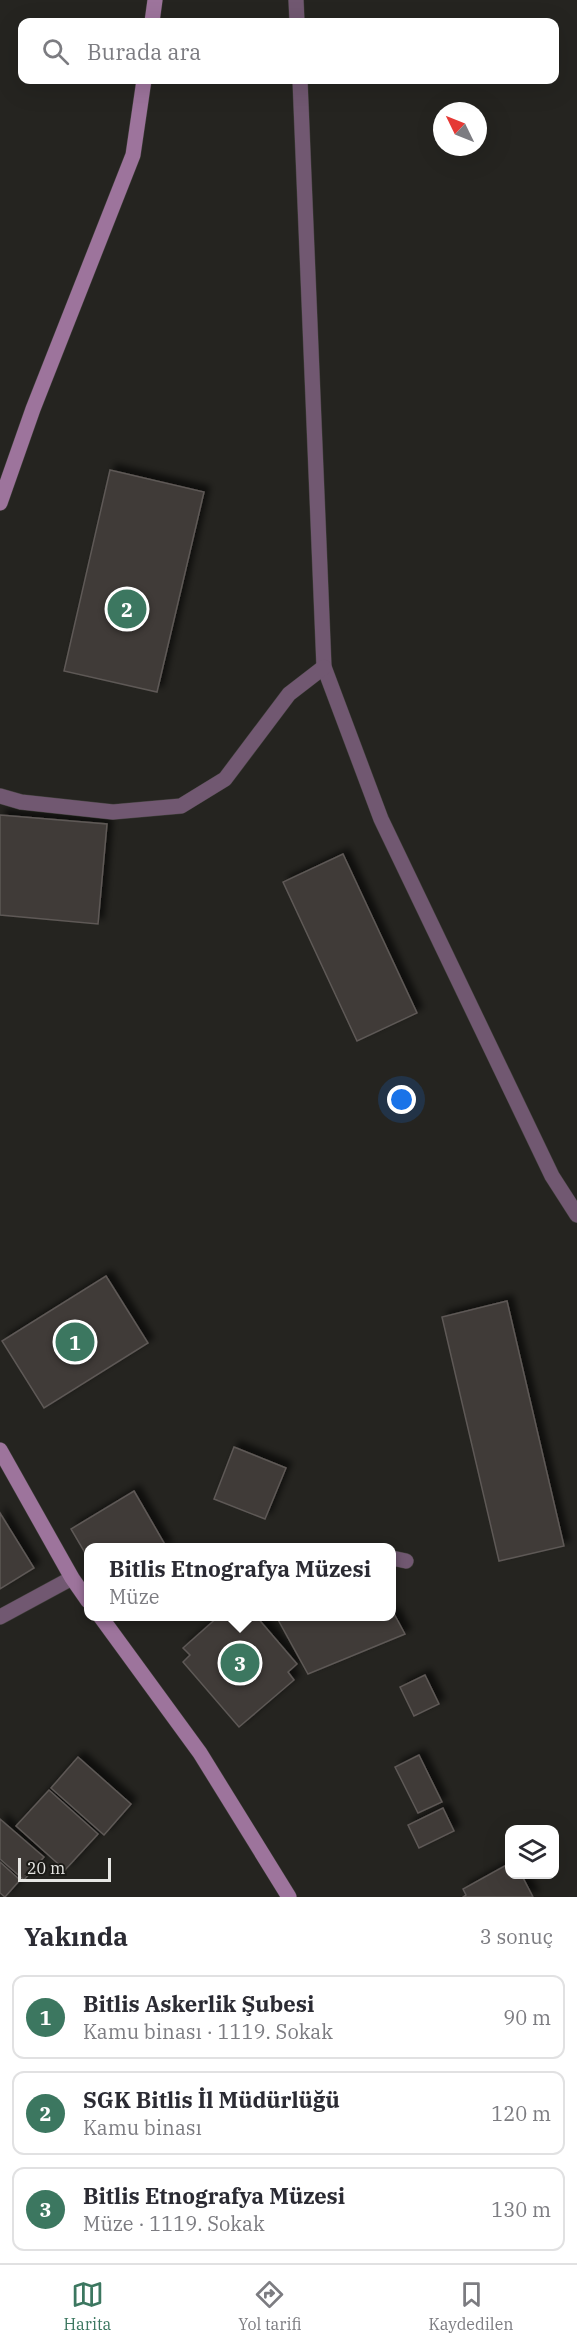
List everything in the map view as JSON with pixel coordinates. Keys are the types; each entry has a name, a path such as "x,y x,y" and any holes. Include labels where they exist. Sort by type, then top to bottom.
{"street":[{"path":"153,18 155,0"},
{"path":"296,0 297,18"},
{"path":"0,503 33,409 133,155 143,84"},
{"path":"300,84 324,667 381,819 552,1176 577,1215"},
{"path":"0,796 21,802 113,812 181,806 225,779 289,694 324,667"},
{"path":"0,1450 84,1595"},
{"path":"0,1617 72,1578"},
{"path":"108,1621 200,1753 290,1897"}],"building":[{"path":"110,470 204,492 157,692 64,671"},
{"path":"0,815 107,824 98,924 0,915"},
{"path":"343,854 417,1013 357,1041 283,882"},
{"path":"106,1276 148,1343 44,1408 2,1341"},
{"path":"507,1301 564,1546 499,1561 442,1317"},
{"path":"234,1447 286,1468 265,1519 214,1499"},
{"path":"134,1491 164,1543 84,1543 84,1551 71,1529"},
{"path":"0,1513 34,1568 0,1589"},
{"path":"396,1617 405,1634 308,1674 279,1621 396,1621"},
{"path":"213,1621 260,1621 297,1664 288,1672 294,1680 239,1727 183,1662 190,1655 183,1648"},
{"path":"425,1675 439,1704 414,1716 400,1687"},
{"path":"419,1755 442,1802 418,1813 395,1767"},
{"path":"78,1757 131,1804 104,1835 51,1788"},
{"path":"49,1790 98,1834 65,1870 16,1826"},
{"path":"443,1808 454,1831 419,1848 408,1825"},
{"path":"0,1819 44,1857 24,1880 0,1859"},
{"path":"0,1862 20,1880 5,1897 0,1893"},
{"path":"505,1866 505,1879 524,1879 533,1897 463,1897 466,1895 463,1889"}],"place":[{"name":"SGK Bitlis İl Müdürlüğü","path":"127,609"},
{"name":"Bitlis Askerlik Şubesi","path":"75,1342"},
{"name":"Bitlis Etnografya Müzesi","path":"240,1663"}]}
